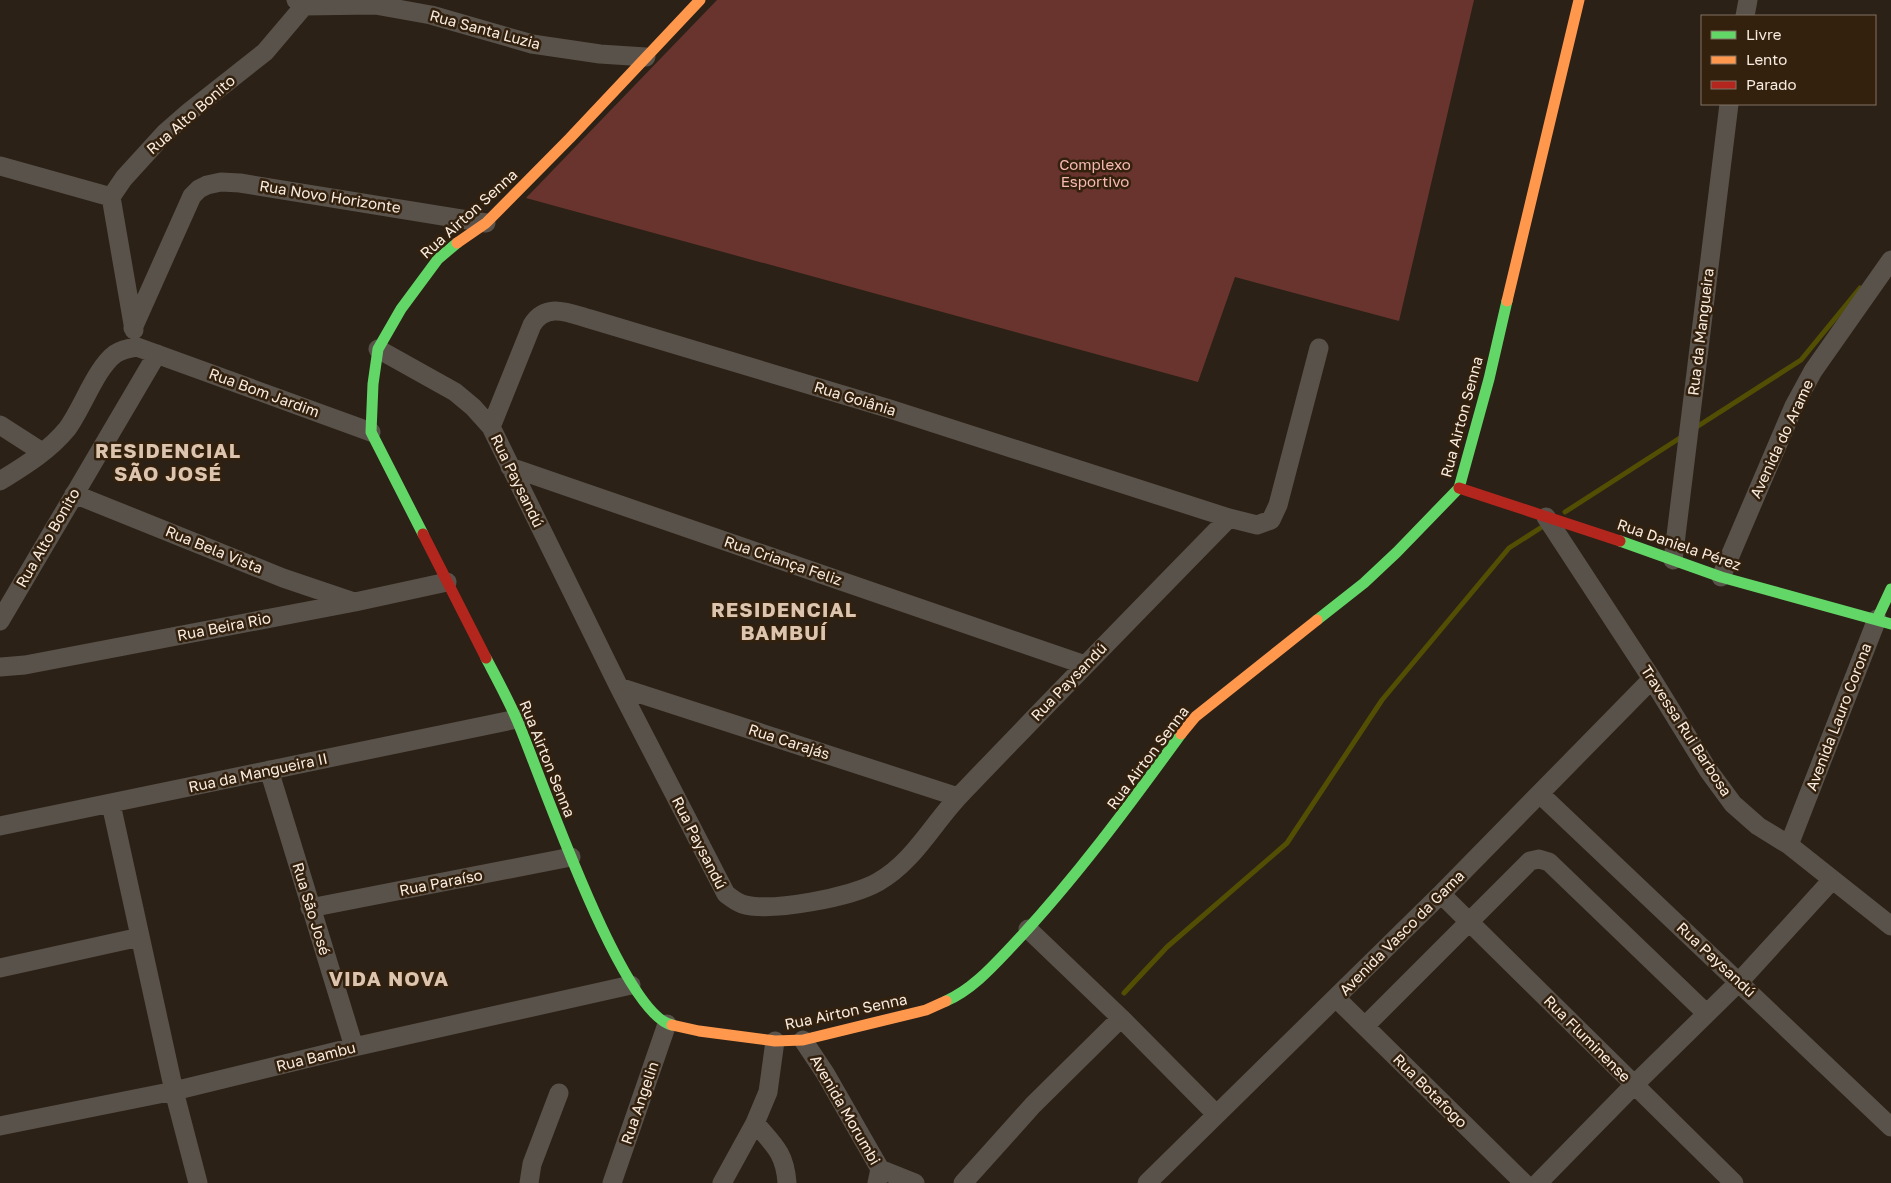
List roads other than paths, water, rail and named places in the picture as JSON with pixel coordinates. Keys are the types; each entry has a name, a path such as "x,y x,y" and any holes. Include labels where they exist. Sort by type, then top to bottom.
{"street":[{"name":"Rua Airton Senna","path":"700,0 570,138 486,223 438,259 400,309 378,349 373,384 371,432 517,719 571,857 598,919 631,985 648,1008 667,1024 699,1031 775,1041 803,1040 926,1010 958,996 984,974 1028,929 1106,837 1181,734 1195,718 1364,583 1397,552 1458,488 1488,379 1579,0"},
{"path":"1744,15 1748,0"},
{"name":"Rua Santa Luzia","path":"300,3 375,5 431,15 532,44 600,54 646,56"},
{"name":"Rua Alto Bonito","path":"111,197 124,178 165,133 265,52 300,3"},
{"name":"Rua da Mangueira","path":"1674,560 1729,105"},
{"path":"0,166 111,197 137,347 128,348 115,354 106,364 67,428 42,452 23,467 0,481"},
{"name":"Rua Novo Horizonte","path":"134,328 192,196 207,185 221,182 240,183 486,223"},
{"name":"Avenida do Arame","path":"1721,577 1794,406 1813,371 1891,260"},
{"name":"Rua Goiânia","path":"491,427 532,324 537,316 543,312 552,311 590,319 871,404 1229,518 1257,525 1271,520 1278,505 1318,348"},
{"name":"Rua Bom Jardim","path":"137,347 371,432"},
{"name":"Rua Paysandú","path":"378,349 455,392 473,407 491,427 619,687 726,894 741,904 764,907 804,903 856,892 878,882 902,865 958,796 1229,518"},
{"name":"Rua Alto Bonito","path":"0,620 157,354"},
{"path":"0,425 42,452"},
{"name":"Rua Criança Feliz","path":"510,467 1085,665"},
{"name":"Rua Daniela Pérez","path":"1458,488 1721,577 1884,622"},
{"name":"Rua Bela Vista","path":"74,494 283,578 355,602"},
{"name":"Travessa Rui Barbosa","path":"1552,521 1708,770 1733,804 1758,826 1789,845 1891,926"},
{"name":"Rua Beira Rio","path":"0,667 25,665 355,602 447,582"},
{"name":"Avenida Lauro Corona","path":"1789,845 1884,622 1891,589"},
{"name":"Avenida Vasco da Gama","path":"1147,1183 1441,894 1652,679"},
{"name":"Rua Carajás","path":"619,687 958,796"},
{"name":"Rua da Mangueira II","path":"0,826 517,719"},
{"name":"Rua São José","path":"269,770 354,1047"},
{"name":"Rua Paysandú","path":"1540,794 1891,1127"},
{"path":"111,804 174,1091 198,1183"},
{"name":"Rua Paraíso","path":"310,908 571,857"},
{"path":"1364,1026 1530,861 1539,859 1549,862 1706,1013"},
{"path":"1538,1183 1738,982 1832,880"},
{"name":"Rua Fluminense","path":"1441,894 1734,1183"},
{"path":"1028,929 1121,1018 1216,1114"},
{"path":"0,968 140,937"},
{"name":"Rua Bambu","path":"0,1126 174,1091 354,1047 631,985"},
{"name":"Rua Botafogo","path":"1336,998 1524,1183"},
{"path":"963,1183 1033,1105 1121,1018"},
{"name":"Rua Angelin","path":"612,1183 667,1024"},
{"name":"Avenida Morumbi","path":"803,1040 825,1073 878,1176"},
{"path":"722,1183 755,1123 768,1092 775,1041"},
{"path":"532,1182 532,1164 559,1093"},
{"path":"755,1123 779,1150 786,1167 788,1183"},
{"path":"878,1176 915,1183"}],"waterway":[{"path":"1695,428 1801,360 1860,288"},
{"path":"1565,512 1683,436"},
{"path":"1124,993 1167,947 1287,843 1382,700 1509,548 1545,525"}],"district":[{"name":"RESIDENCIAL SÃO JOSÉ","path":"168,462"},
{"name":"RESIDENCIAL BAMBUÍ","path":"784,622"},
{"name":"VIDA NOVA","path":"389,979"}],"park label":[{"name":"Complexo Esportivo","path":"1095,174"}]}
